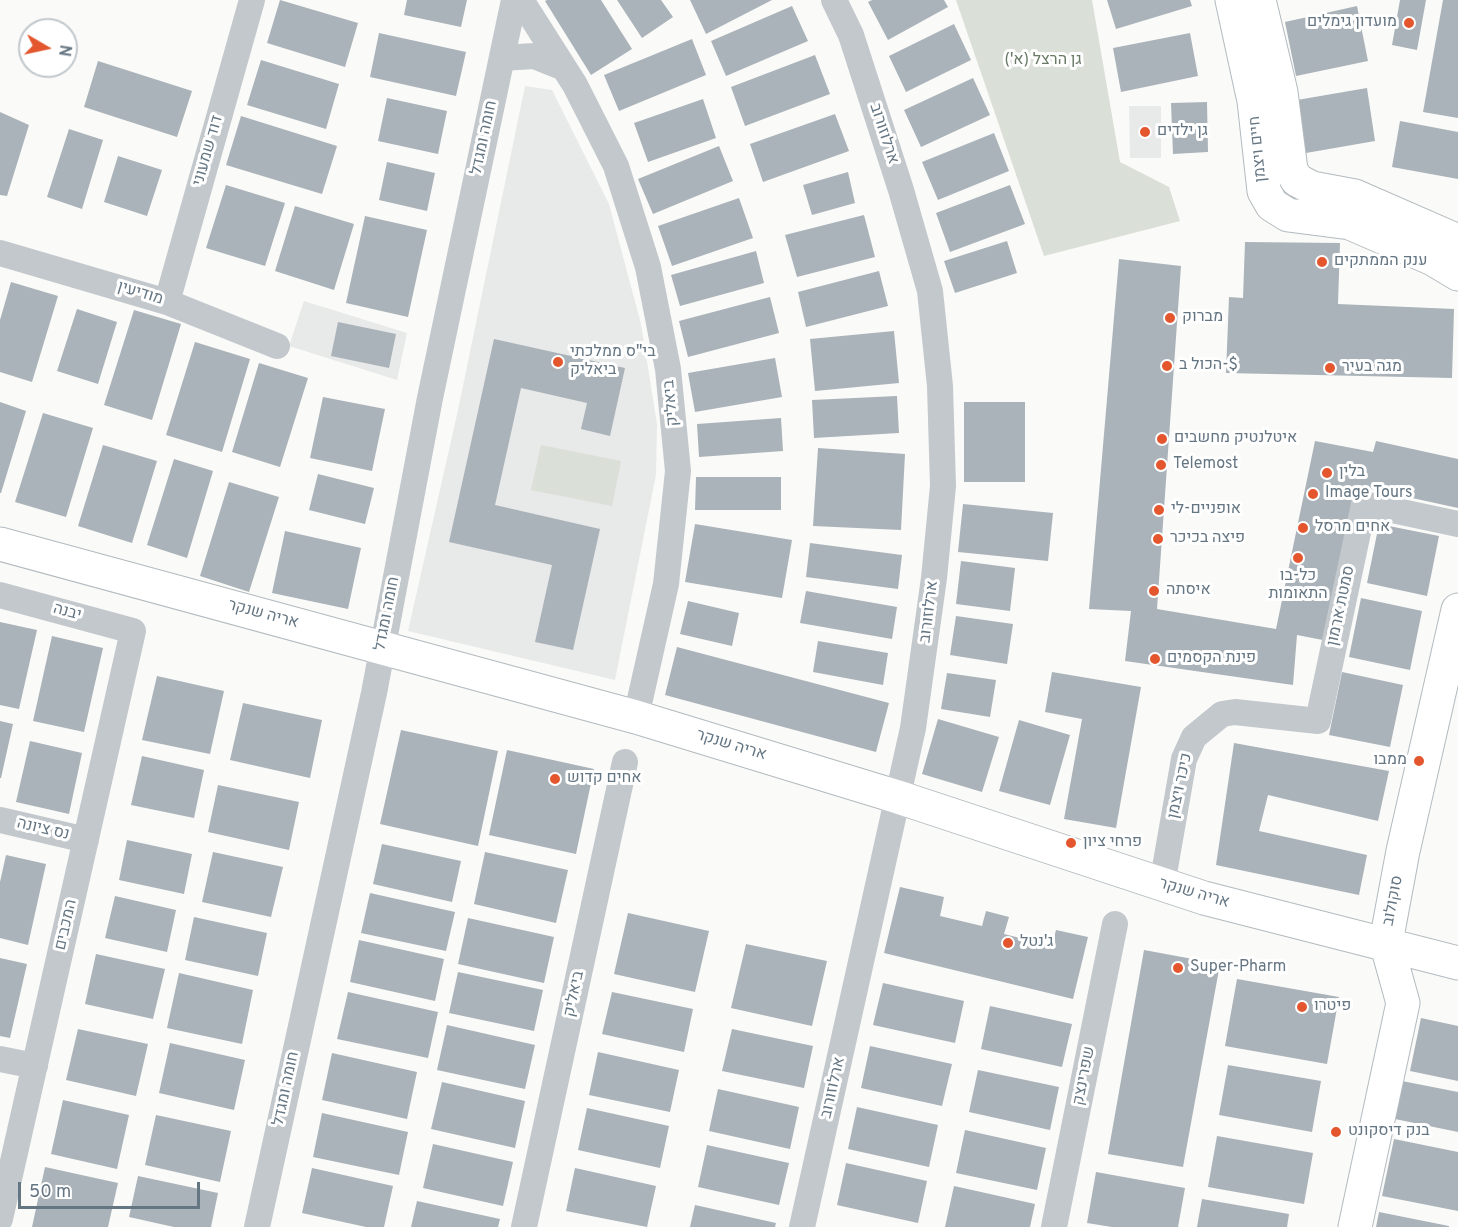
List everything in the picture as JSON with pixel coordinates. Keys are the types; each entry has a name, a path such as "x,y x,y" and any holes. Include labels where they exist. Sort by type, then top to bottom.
{"street":[{"name":"דוד שמעוני","path":"167,302 252,0"},
{"name":"חומה ומגדל","path":"257,1227 374,693 381,646 430,398 514,0"},
{"name":"ביאליק","path":"521,0 564,68 616,166 648,267 668,369 678,471 666,584 636,717"},
{"name":"ארלוזורוב","path":"802,1227 913,728 934,578 943,486 940,386 930,291 901,190 851,35 834,0"},
{"name":"חיים ויצמן","path":"1232,0 1254,101 1264,191 1272,205 1287,215 1350,223 1433,259 1458,274"},
{"name":"חיים ויצמן","path":"1259,0 1281,92 1291,170 1297,180 1312,188 1355,196 1456,238"},
{"path":"502,58 534,56 564,68"},
{"name":"מודיעין","path":"0,253 167,302 276,346"},
{"name":"סמטת ארמון","path":"1235,712 1318,721 1364,504 1458,525"},
{"name":"אריה שנקר","path":"0,544 636,717 898,797 1162,885 1386,942 1458,963"},
{"name":"יבנה","path":"0,595 133,631"},
{"name":"סוקולוב","path":"1355,1227 1403,1003 1386,942 1403,851 1458,610"},
{"name":"המכבים","path":"0,1219 133,631"},
{"name":"כיכר ויצמן","path":"1162,885 1184,759 1194,737 1222,714 1235,712"},
{"name":"ביאליק","path":"524,1227 625,762"},
{"name":"נס ציונה","path":"0,820 86,840"},
{"name":"שפרינצק","path":"1054,1227 1115,924"},
{"path":"0,1059 35,1066"}],"shaded area":[{"name":"בי\"ס ממלכתי ביאליק","path":"525,86 552,90 609,204 641,324 657,424 656,475 615,680 408,631 458,410"},
{"name":"גן ילדים","path":"1129,106 1161,106 1161,158 1130,158"},
{"path":"304,301 407,333 397,380 289,346"}],"green space":[{"name":"גן הרצל (א')","path":"956,0 1092,0 1120,162 1169,187 1180,221 1044,256"},
{"path":"541,445 621,461 612,506 531,490"}],"building":[{"path":"280,0 358,23 345,67 267,43"},
{"path":"407,0 467,0 461,27 404,15"},
{"path":"601,0 632,49 591,75 545,1"},
{"path":"617,0 661,0 673,17 642,38"},
{"path":"690,0 772,0 706,34"},
{"path":"872,0 944,0 948,7 888,40 868,2"},
{"path":"1107,0 1190,0 1192,6 1116,29"},
{"name":"מועדון גימלים","path":"1400,0 1426,0 1417,50 1392,45"},
{"path":"1443,0 1458,0 1458,118 1423,112"},
{"path":"792,6 808,41 726,76 711,41"},
{"path":"1357,6 1368,61 1296,76 1285,22"},
{"path":"954,24 971,60 906,92 889,56"},
{"path":"379,33 466,52 456,96 370,77"},
{"path":"1190,33 1198,76 1121,92 1113,48"},
{"path":"692,39 706,75 619,111 604,75"},
{"path":"815,55 830,94 745,126 731,87"},
{"path":"261,60 339,84 326,129 247,105"},
{"path":"98,61 192,91 177,137 84,107"},
{"path":"973,78 990,115 921,147 904,110"},
{"path":"1367,88 1375,141 1306,153 1297,100"},
{"path":"387,98 447,111 438,154 378,141"},
{"path":"703,99 716,138 648,162 634,123"},
{"path":"1207,102 1208,152 1173,154 1171,103"},
{"path":"0,112 29,125 7,196 0,195"},
{"path":"835,114 849,151 763,182 750,144"},
{"path":"241,116 337,146 322,194 226,165"},
{"path":"1400,121 1458,132 1458,179 1392,167"},
{"path":"69,129 103,140 82,209 47,197"},
{"path":"994,133 1009,171 938,200 922,162"},
{"path":"719,146 733,181 653,214 638,179"},
{"path":"118,156 162,170 147,216 104,202"},
{"path":"387,162 435,173 427,211 379,200"},
{"path":"848,172 855,203 812,215 803,185"},
{"path":"226,185 285,203 265,266 206,248"},
{"path":"1010,185 1025,224 950,252 936,213"},
{"path":"739,198 753,238 672,266 658,226"},
{"path":"295,206 354,224 334,290 275,271"},
{"path":"864,215 875,257 797,277 785,235"},
{"path":"365,216 427,230 408,317 346,303"},
{"path":"1007,241 1017,273 955,293 944,261"},
{"path":"1245,242 1340,243 1338,304 1454,309 1452,378 1226,373 1229,297 1243,298"},
{"path":"756,251 764,283 680,306 671,275"},
{"path":"1119,259 1181,266 1157,609 1276,629 1315,441 1373,452 1376,441 1458,459 1458,508 1357,486 1328,641 1297,635 1293,685 1125,661 1131,611 1089,609"},
{"path":"879,271 888,306 806,327 798,292"},
{"path":"11,282 58,296 32,382 0,372 0,320"},
{"path":"770,297 779,333 688,357 679,321"},
{"path":"77,309 117,322 98,384 57,371"},
{"path":"134,310 181,324 152,420 104,405"},
{"path":"338,322 396,334 389,368 331,356"},
{"path":"894,331 899,383 815,391 810,339"},
{"name":"בי\"ס ממלכתי ביאליק","path":"494,339 625,368 610,436 581,429 587,403 521,388 495,505 600,529 573,650 535,642 552,565 449,542"},
{"path":"195,342 250,359 222,452 166,435"},
{"path":"775,358 782,397 695,412 688,373"},
{"path":"259,363 308,378 280,467 232,452"},
{"path":"897,396 899,433 814,438 812,400"},
{"path":"323,397 385,409 372,471 310,458"},
{"path":"0,402 26,411 1,493 0,493"},
{"path":"964,402 1025,402 1025,482 964,482"},
{"path":"43,413 93,428 66,517 15,502"},
{"path":"781,418 783,451 699,457 697,424"},
{"path":"103,445 157,461 132,543 78,526"},
{"path":"818,448 905,454 901,530 813,526"},
{"path":"174,459 213,471 187,558 147,545"},
{"path":"318,474 374,488 365,524 309,510"},
{"path":"696,477 781,477 781,510 695,510"},
{"path":"229,482 279,497 249,592 200,576"},
{"path":"963,504 1053,513 1048,561 958,552"},
{"path":"695,524 792,540 782,598 685,582"},
{"path":"1379,524 1439,536 1427,596 1367,583"},
{"path":"285,531 361,548 348,609 272,593"},
{"path":"810,543 902,555 898,589 806,577"},
{"path":"961,561 1015,568 1010,611 956,604"},
{"path":"806,591 897,607 892,639 800,623"},
{"path":"1361,598 1422,611 1410,670 1349,657"},
{"path":"688,601 739,613 732,646 680,634"},
{"path":"956,616 1013,624 1007,664 950,655"},
{"path":"0,622 37,630 19,709 0,705"},
{"path":"52,636 103,648 84,732 33,721"},
{"path":"818,641 888,653 883,685 813,672"},
{"path":"677,647 889,703 876,752 665,695"},
{"path":"1052,672 1141,687 1116,828 1064,819 1082,719 1045,712"},
{"path":"1342,672 1403,685 1390,747 1329,735"},
{"path":"947,673 996,680 990,717 941,709"},
{"path":"157,676 224,691 210,754 142,740"},
{"path":"243,703 322,720 310,778 230,760"},
{"path":"938,719 999,737 982,792 922,774"},
{"path":"1019,720 1070,735 1050,805 999,791"},
{"path":"0,721 13,724 1,778 0,778"},
{"path":"401,730 498,751 478,846 380,824"},
{"path":"30,741 82,753 69,814 16,802"},
{"path":"1234,743 1389,771 1378,821 1268,795 1259,831 1367,855 1359,895 1216,865"},
{"path":"507,750 594,769 576,854 489,835"},
{"path":"142,756 204,770 194,818 131,805"},
{"path":"218,785 299,802 289,850 208,832"},
{"path":"127,840 192,854 184,894 119,880"},
{"path":"382,844 461,861 452,902 373,884"},
{"path":"213,852 283,867 271,917 202,902"},
{"path":"485,852 568,870 556,923 474,904"},
{"path":"6,855 46,864 28,945 0,938 0,882"},
{"path":"900,887 944,897 940,916 982,926 986,911 1009,917 1004,934 1052,946 1056,930 1088,937 1073,999 884,953"},
{"path":"370,893 455,912 446,951 361,933"},
{"path":"115,896 176,910 167,952 105,938"},
{"path":"628,913 709,931 695,992 614,974"},
{"path":"194,917 267,933 258,976 185,960"},
{"path":"468,918 554,937 544,983 458,964"},
{"path":"359,940 444,959 435,1001 350,982"},
{"path":"746,944 827,961 812,1026 731,1008"},
{"path":"1144,950 1220,964 1183,1167 1108,1154"},
{"path":"96,954 165,969 153,1019 85,1004"},
{"path":"0,958 27,964 10,1038 0,1036"},
{"path":"458,972 543,990 534,1031 449,1013"},
{"path":"179,973 253,990 242,1044 167,1028"},
{"path":"1237,979 1339,997 1327,1064 1225,1046"},
{"path":"883,983 964,1001 955,1043 873,1025"},
{"path":"348,992 438,1012 428,1058 337,1039"},
{"path":"612,992 693,1009 684,1052 602,1034"},
{"path":"990,1006 1072,1024 1062,1067 981,1049"},
{"path":"1421,1018 1458,1026 1458,1081 1410,1071"},
{"path":"447,1025 535,1045 525,1089 437,1070"},
{"path":"78,1029 148,1044 136,1096 66,1080"},
{"path":"732,1029 813,1046 804,1088 722,1071"},
{"path":"170,1043 245,1060 234,1110 159,1093"},
{"path":"870,1046 952,1064 942,1106 861,1088"},
{"path":"598,1052 679,1070 670,1112 589,1095"},
{"path":"332,1053 417,1072 407,1119 322,1100"},
{"path":"1228,1065 1321,1081 1312,1132 1219,1115"},
{"path":"978,1070 1059,1087 1050,1130 969,1112"},
{"path":"1402,1081 1458,1092 1458,1132 1395,1119"},
{"path":"442,1082 525,1101 515,1148 431,1129"},
{"path":"718,1089 799,1107 790,1149 709,1131"},
{"path":"63,1100 129,1115 117,1169 51,1154"},
{"path":"857,1107 938,1125 929,1167 848,1149"},
{"path":"587,1108 669,1126 660,1168 578,1150"},
{"path":"322,1113 408,1132 399,1175 313,1157"},
{"path":"156,1115 231,1131 220,1182 145,1165"},
{"path":"965,1130 1046,1148 1037,1190 956,1173"},
{"path":"1217,1136 1313,1153 1304,1204 1208,1187"},
{"path":"1394,1139 1458,1152 1458,1211 1382,1196"},
{"path":"433,1144 513,1162 503,1206 423,1188"},
{"path":"707,1145 789,1163 779,1205 698,1187"},
{"path":"846,1163 927,1181 918,1223 837,1205"},
{"path":"45,1167 118,1183 108,1227 32,1227"},
{"path":"312,1168 393,1186 384,1227 366,1227 302,1213"},
{"path":"575,1168 656,1186 647,1227 566,1211"},
{"path":"1096,1172 1185,1188 1178,1227 1112,1227 1087,1223"},
{"path":"138,1176 218,1193 211,1227 174,1227 129,1217"},
{"path":"954,1186 1035,1204 1030,1227 945,1227"},
{"path":"1202,1199 1289,1214 1287,1227 1197,1227"},
{"path":"417,1201 500,1219 498,1227 411,1227"},
{"path":"695,1205 776,1223 775,1227 690,1227"},
{"path":"1379,1212 1449,1226 1449,1227 1376,1227"}],"place":[{"name":"מועדון גימלים","path":"1409,23"},
{"name":"גן ילדים","path":"1145,132"},
{"name":"ענק הממתקים","path":"1322,262"},
{"name":"מברוק","path":"1170,318"},
{"name":"בי\"ס ממלכתי ביאליק","path":"558,362"},
{"name":"הכול ב-$","path":"1167,366"},
{"name":"מגה בעיר","path":"1330,368"},
{"name":"איטלנטיק מחשבים","path":"1162,439"},
{"name":"Telemost","path":"1161,465"},
{"name":"בלין","path":"1327,473"},
{"name":"Image Tours","path":"1313,494"},
{"name":"אופניים-לי","path":"1159,510"},
{"name":"אחים מרסל","path":"1303,528"},
{"name":"פיצה בכיכר","path":"1158,539"},
{"name":"כל-בו התאומות","path":"1298,558"},
{"name":"איסתה","path":"1154,591"},
{"name":"פינת הקסמים","path":"1155,659"},
{"name":"ממבו","path":"1419,761"},
{"name":"אחים קדוש","path":"555,779"},
{"name":"פרחי ציון","path":"1071,843"},
{"name":"ג'נטל","path":"1008,943"},
{"name":"Super-Pharm","path":"1178,968"},
{"name":"פיטרו","path":"1302,1007"},
{"name":"בנק דיסקונט","path":"1336,1132"}]}
